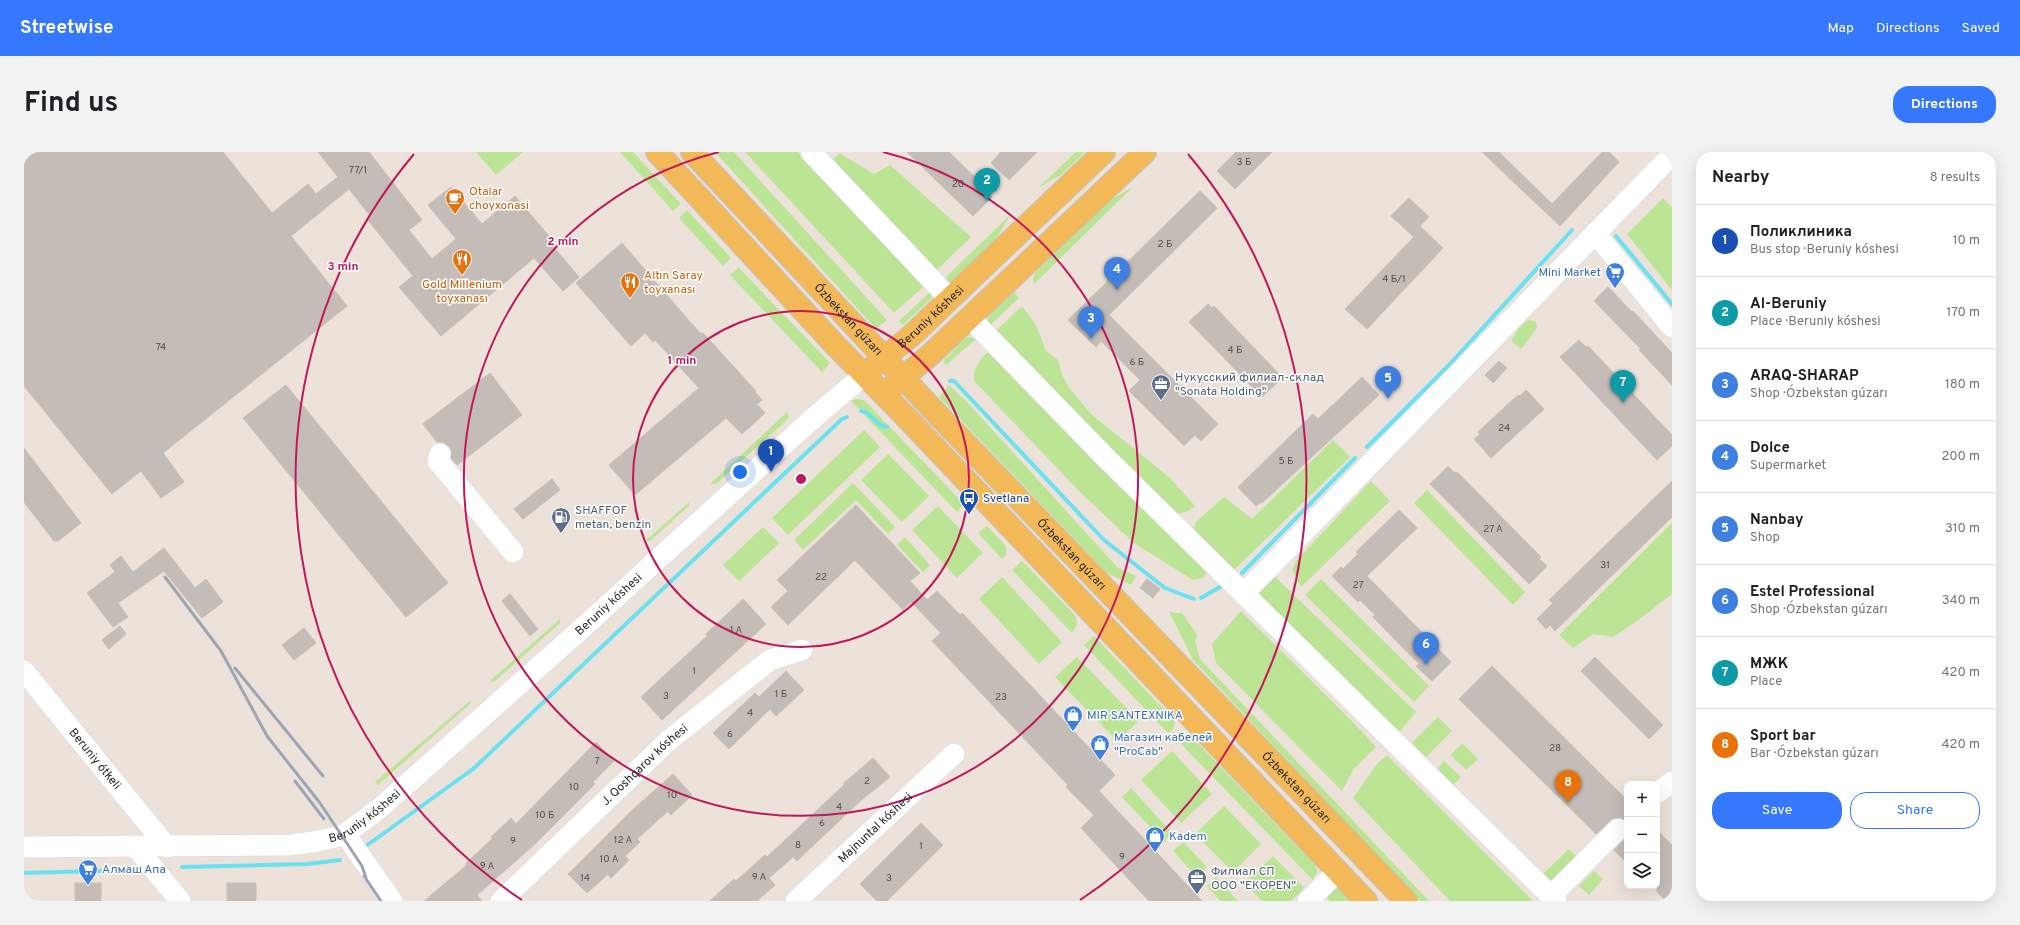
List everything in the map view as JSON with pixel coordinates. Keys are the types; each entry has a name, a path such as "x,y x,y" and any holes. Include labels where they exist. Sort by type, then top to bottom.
{"main road":[{"path":"657,152 864,375 1366,901"},
{"name":"Ózbekstan gúzarı","path":"692,152 904,378 1406,901"},
{"name":"Beruniy kóshesi","path":"864,375 911,336 1104,152"},
{"path":"883,394 930,355 1145,152"},
{"path":"911,336 910,344 914,353 920,356 930,355"}],"street":[{"path":"811,152 950,299"},
{"path":"1243,594 1672,155"},
{"path":"1595,233 1672,327"},
{"path":"970,318 1106,458 1243,594 1396,741 1553,899 1618,829"},
{"name":"Beruniy kóshesi","path":"24,847 290,845 314,842 345,834 380,808 403,788 579,631 810,421 864,375"},
{"path":"440,454 438,461 513,552"},
{"name":"J. Qoshqarov kóshesi","path":"501,901 674,736 770,660 802,650"},
{"name":"Beruniy ótkeli","path":"24,670 167,847"},
{"name":"Majnuntal kóshesi","path":"796,901 954,754"},
{"path":"1660,791 1672,782"},
{"path":"345,834 392,901"},
{"path":"135,846 180,901"},
{"path":"1308,901 1338,872"}],"green space":[{"path":"476,152 523,152 496,175"},
{"path":"620,152 633,152 681,204 673,211"},
{"path":"715,152 734,152 887,320 876,329"},
{"path":"745,152 798,152 923,287 894,313"},
{"path":"1076,152 1085,152 1062,174 1038,188"},
{"path":"839,153 874,174 890,165 971,237 936,271 832,161"},
{"path":"1133,187 1034,284 1033,279 1035,273 1112,199"},
{"path":"1663,198 1672,208 1672,290 1627,234"},
{"path":"687,210 731,258 723,266 679,218"},
{"path":"1011,214 998,236 955,280 948,283 943,280"},
{"path":"739,268 830,363 822,372 730,275"},
{"path":"931,291 933,294 932,298 903,325 899,321"},
{"path":"1014,292 1019,298 987,328 989,317 992,313"},
{"path":"1022,306 1036,325 1046,351 1058,360 1062,375 1070,389 1092,415 1169,477 1195,506 1184,512 1173,512 994,333"},
{"path":"1528,320 1536,322 1537,328 1521,349 1511,341 1519,328"},
{"path":"967,337 977,338 946,365 943,361"},
{"path":"988,352 1210,569 1203,578 1193,580 1134,543 1079,491 974,381 974,373 977,365"},
{"path":"949,385 968,403 1118,568 1136,576 1131,585 1107,573 939,397"},
{"path":"856,399 864,400 964,504 957,512 851,401"},
{"path":"787,412 789,418 716,484 710,484"},
{"path":"864,430 880,447 788,535 772,518"},
{"path":"1333,440 1350,457 1234,570 1197,535 1194,528 1196,522 1224,497 1252,519"},
{"path":"888,454 929,496 902,522 861,480"},
{"path":"1371,481 1390,501 1301,587 1292,570 1296,561"},
{"path":"853,483 895,527 888,534 856,500 803,550 794,540"},
{"path":"1427,490 1525,592 1513,605 1414,503"},
{"path":"689,502 689,506 650,541 644,542"},
{"path":"938,506 983,553 957,578 912,530"},
{"path":"1672,523 1672,594 1613,637 1593,634 1573,648 1559,635"},
{"path":"987,526 1006,546 1006,555 1002,559 978,533"},
{"path":"763,527 779,543 739,581 723,565"},
{"path":"905,537 930,565 923,572 897,545"},
{"path":"1022,561 1076,616 1077,625 1072,633 1012,570"},
{"path":"1272,574 1416,712 1400,731 1390,729 1260,599 1260,588"},
{"path":"1002,577 1062,642 1039,664 979,599"},
{"path":"1321,579 1429,686 1414,702 1305,595"},
{"path":"1169,611 1174,613 1182,613 1198,636 1195,640 1200,659 1429,901 1420,901 1193,660"},
{"path":"1241,611 1349,718 1376,747 1353,770 1342,791 1216,663 1212,644"},
{"path":"560,619 560,623 494,682 490,681"},
{"path":"1094,636 1175,721 1173,729 1168,733 1084,645"},
{"path":"1077,657 1139,721 1117,741 1055,677"},
{"path":"471,700 471,703 378,785 375,782"},
{"path":"1438,717 1452,731 1426,757 1412,743"},
{"path":"1190,735 1315,865 1317,871 1313,880 1181,744"},
{"path":"1462,743 1478,759 1466,770 1451,755"},
{"path":"1172,751 1212,794 1181,823 1141,780"},
{"path":"1387,755 1532,900 1531,901 1450,901 1353,798 1378,763"},
{"path":"1444,761 1461,777 1452,786 1438,771 1439,767"},
{"path":"1131,788 1172,833 1164,842 1122,797"},
{"path":"1224,806 1261,844 1233,872 1195,834"},
{"path":"1183,842 1207,867 1197,877 1173,851"},
{"path":"1569,849 1578,858 1556,879 1549,880 1543,874"},
{"path":"1273,856 1304,888 1291,901 1262,901 1244,883"},
{"path":"1594,871 1603,879 1589,895 1579,886"},
{"path":"1216,877 1238,901 1220,901 1207,886"},
{"path":"1337,887 1350,901 1330,901 1326,897"}],"building":[{"path":"24,152 223,152 272,213 308,184 316,194 338,177 318,152 369,152 422,220 409,230 432,259 456,239 428,205 451,187 482,224 515,196 554,242 551,244 579,277 563,291 534,258 441,336 399,287 413,276 367,219 371,217 349,189 291,236 347,306 163,453 184,482 161,498 141,471 112,494 24,386"},
{"path":"907,152 949,152 990,192 988,193 992,197 973,216"},
{"path":"1001,152 1037,152 1009,180 991,163"},
{"path":"1236,152 1272,152 1235,189 1217,171"},
{"path":"1482,152 1499,152 1552,204 1602,152 1609,152 1619,162 1560,226"},
{"path":"1200,191 1217,208 1109,315 1218,424 1201,441 1195,435 1184,446 1129,391 1140,380 1101,341 1096,347 1068,320"},
{"path":"1409,198 1429,217 1420,226 1443,248 1367,329 1345,309 1414,237 1391,216"},
{"path":"622,243 691,323 701,334 703,333 756,391 755,392 762,400 757,404 765,413 742,434 726,418 635,495 609,465 699,388 655,340 653,342 645,333 631,346 576,283"},
{"path":"1608,287 1632,312 1633,311 1672,353 1672,385 1639,350 1641,349 1594,301"},
{"path":"1208,304 1212,308 1214,306 1278,373 1276,374 1281,379 1262,397 1189,322"},
{"path":"1579,340 1586,347 1588,346 1672,435 1672,446 1657,460 1560,357"},
{"path":"1499,361 1507,368 1493,383 1485,375"},
{"path":"490,373 522,415 457,465 451,458 452,451 449,446 443,442 437,442 423,424"},
{"path":"1362,377 1379,395 1262,503 1261,502 1256,506 1238,487 1313,414 1318,419"},
{"path":"286,385 448,583 406,617 243,418"},
{"path":"1526,390 1544,409 1491,458 1474,439 1480,434 1478,432 1518,395 1520,396"},
{"path":"24,448 81,523 58,541 54,541 24,502"},
{"path":"1448,466 1455,473 1457,472 1541,557 1539,559 1547,566 1529,584 1430,484"},
{"path":"552,479 560,490 523,519 514,509"},
{"path":"1672,481 1672,517 1555,631 1550,625 1546,629 1537,619 1553,603 1549,600"},
{"path":"856,505 920,573 910,581 927,600 937,591 960,615 962,613 1115,775 1099,791 1202,901 1149,901 1081,828 1094,815 1066,787 1068,785 932,641 941,633 911,602 903,610 855,560 788,625 771,607 788,591 777,580"},
{"path":"1399,510 1417,528 1367,576 1451,662 1432,681 1416,666 1419,664 1373,617 1375,615 1360,600 1358,602 1332,576 1341,567 1343,569 1358,554 1356,552"},
{"path":"164,548 195,588 206,579 223,602 202,618 164,571 118,603 128,617 113,627 87,593 115,572 110,565 121,556 133,572"},
{"path":"1147,579 1160,589 1153,598 1140,588"},
{"path":"510,594 538,629 530,636 502,601"},
{"path":"743,599 766,624 662,720 641,697 707,636 706,634"},
{"path":"120,626 126,634 109,649 102,640"},
{"path":"304,628 316,643 294,660 282,645"},
{"path":"1595,657 1663,725 1649,739 1581,671"},
{"path":"1492,666 1624,797 1624,820 1615,818 1596,834 1459,699"},
{"path":"786,671 804,690 776,716 770,709 729,749 713,733 755,693 759,697"},
{"path":"596,742 614,761 593,782 595,784 535,844 477,895 482,901 424,901 467,865 466,863 493,838 491,837 511,818 516,824"},
{"path":"873,758 890,777 859,802 797,861 793,857 769,878 775,885 757,901 710,901 734,879 736,881 765,855 767,857 844,785 843,784"},
{"path":"673,774 692,795 671,815 668,811 637,839 640,842 625,856 629,860 611,878 608,874 587,893 568,874 630,812"},
{"path":"921,823 943,845 887,901 877,901 860,884"},
{"path":"1660,833 1672,845 1672,901 1666,901 1657,892 1657,889 1660,889"},
{"path":"1624,840 1624,860 1614,850"},
{"path":"75,883 101,883 101,901 75,901"},
{"path":"227,883 256,883 256,901 227,901"}],"waterway":[{"path":"1367,447 1449,365 1572,230"},
{"path":"1616,236 1672,304"},
{"path":"950,381 954,381 1104,540 1165,588 1194,599"},
{"path":"861,411 865,412 880,424 887,427"},
{"path":"366,846 473,769 842,419 847,417"},
{"path":"1242,573 1355,458"},
{"path":"1201,598 1225,584"},
{"path":"182,867 307,864 340,860"},
{"path":"24,873 135,870"}],"railway":[{"path":"165,577 221,651 267,736 320,803 362,866 367,881"},
{"path":"235,668 323,776"},
{"path":"295,781 324,819"},
{"path":"364,876 381,901"}],"place":[{"name":"Al-Beruniy","path":"987,201"},
{"name":"Otalar choyxonasi","path":"455,215"},
{"name":"Gold Millenium toyxanası","path":"462,276"},
{"name":"Mini Market","path":"1615,289"},
{"name":"Dolce","path":"1117,290"},
{"name":"Altın Saray toyxanası","path":"630,299"},
{"name":"ARAQ-SHARAP","path":"1091,339"},
{"name":"Nanbay","path":"1388,399"},
{"name":"Нукусский филиал-склад \"Sonata Holding\"","path":"1161,401"},
{"name":"МЖК","path":"1623,403"},
{"name":"Поликлиника","path":"771,472"},
{"name":"Svetlana","path":"969,515"},
{"name":"SHAFFOF metan, benzin","path":"561,534"},
{"name":"Estel Professional","path":"1426,665"},
{"name":"MIR SANTEXNIKA","path":"1073,732"},
{"name":"Магазин кабелей \"ProCab\"","path":"1100,761"},
{"name":"Sport bar","path":"1568,803"},
{"name":"Kadem","path":"1155,853"},
{"name":"Алмаш Апа","path":"88,886"},
{"name":"Филиал СП OOO \"EKOPEN\"","path":"1197,895"}]}
